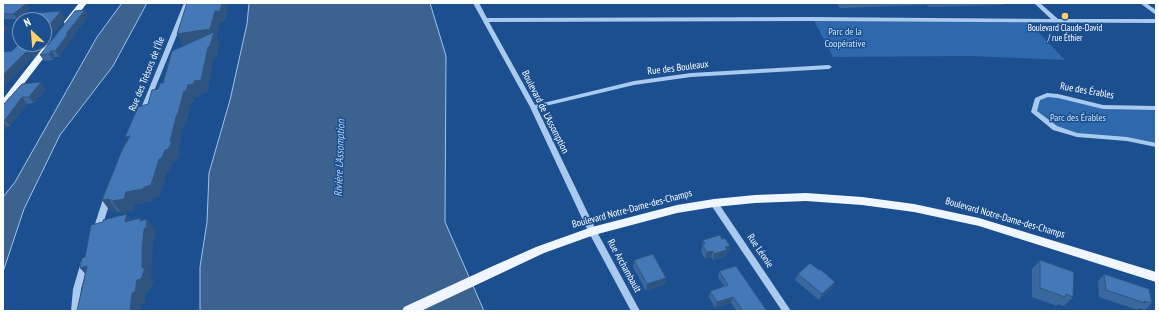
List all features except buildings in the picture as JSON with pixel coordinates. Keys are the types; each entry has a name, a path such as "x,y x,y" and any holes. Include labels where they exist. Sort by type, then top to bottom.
{"main road":[{"path":"64,27 83,3"},
{"path":"3,105 54,40"},
{"name":"Boulevard Notre-Dame-des-Champs","path":"408,311 540,250 592,231 677,209 714,203 755,199 806,197 862,201 914,208 978,222 1156,277"}],"street":[{"name":"Rue des Trésors de l'Île","path":"140,119 187,3"},
{"name":"Boulevard de L'Assomption","path":"476,3 533,107 592,231"},
{"path":"1036,3 1056,20"},
{"path":"1143,3 1156,13"},
{"path":"485,20 1156,21"},
{"name":"Rue des Bouleaux","path":"533,107 634,83 691,75 829,67"},
{"name":"Rue des Érables","path":"1156,108 1103,107 1058,96 1047,95 1037,99 1034,112 1054,128 1077,135 1127,139 1156,145"},
{"path":"95,236 112,187"},
{"name":"Rue Léonie","path":"714,203 787,311"},
{"name":"Rue Archambault","path":"592,231 636,311"},
{"path":"75,311 77,289 88,254"}],"green space":[{"name":"Parc de la Coopérative","path":"813,19 1027,20 1065,60 969,56 833,57"},
{"name":"Parc des Érables","path":"1047,95 1103,107 1156,108 1156,145 1077,135 1055,128 1034,112 1037,99"}],"water":[{"path":"122,3 147,3 113,66 60,135 24,209 3,272 3,197 15,182 97,37"},
{"name":"Rivière L'Assomption","path":"249,3 430,3 446,56 445,222 484,311 200,311 200,267 207,222 209,173 230,100 247,24"}],"place":[{"name":"Boulevard Claude-David / rue Éthier","path":"1065,16"}]}
